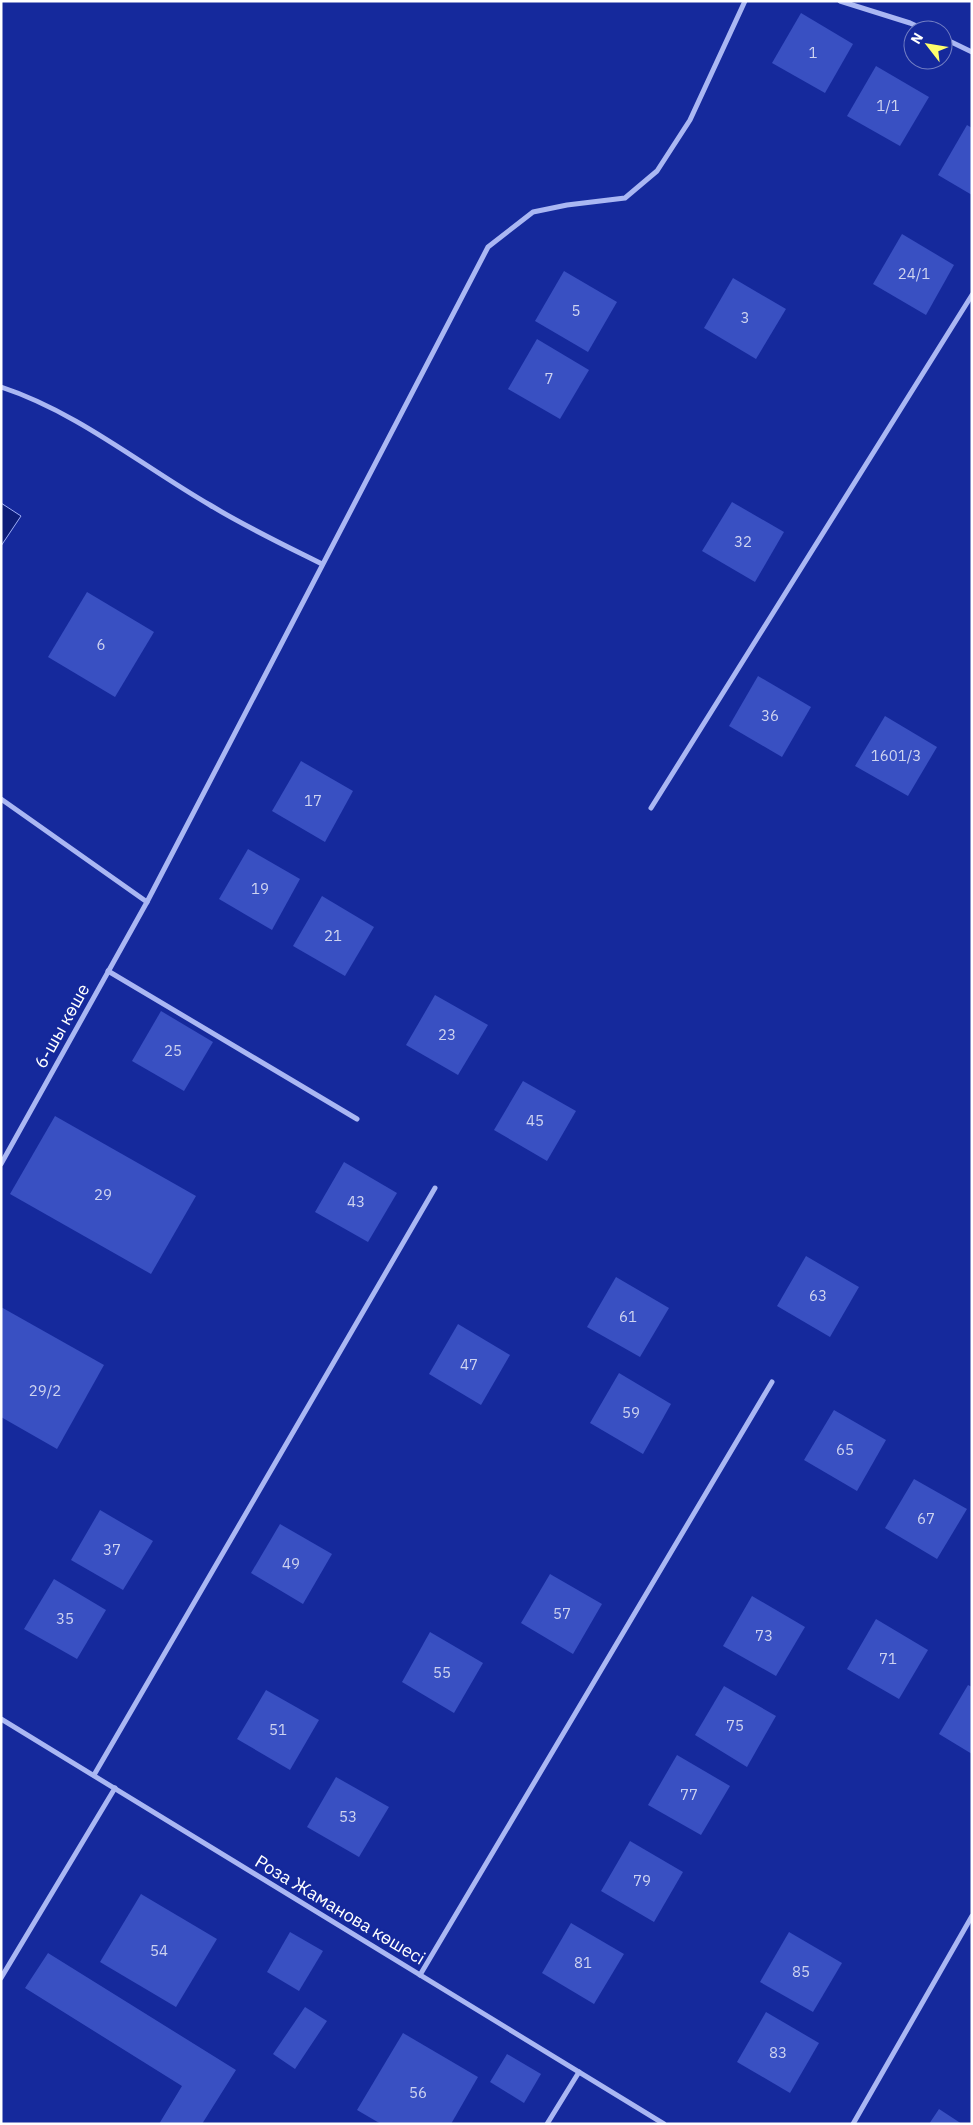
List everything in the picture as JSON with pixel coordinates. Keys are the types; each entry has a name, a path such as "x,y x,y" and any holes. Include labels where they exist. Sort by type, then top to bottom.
{"street":[{"name":"6-шы көше","path":"1,1164 147,902 488,247 533,212 567,205 625,198 657,171 690,120 745,1"},
{"path":"840,1 903,21"},
{"path":"953,43 972,52"},
{"path":"651,808 972,295"},
{"path":"1,387 19,392 59,411 210,506 322,564"},
{"path":"1,798 147,902"},
{"path":"108,971 357,1119"},
{"path":"94,1775 435,1188"},
{"path":"420,1975 772,1382"},
{"name":"Роза Жаманова көшесі","path":"1,1719 664,2124"},
{"path":"1,1978 115,1788"},
{"path":"852,2124 972,1916"},
{"path":"547,2124 579,2072"}],"shaded area":[{"path":"1,503 21,516 1,546"}],"building":[{"path":"801,13 853,44 825,93 772,63"},
{"path":"876,66 929,97 900,146 847,116"},
{"path":"967,125 972,128 972,195 938,175"},
{"path":"902,234 954,265 926,315 873,284"},
{"path":"564,271 617,302 588,352 535,321"},
{"path":"733,278 786,309 756,359 704,328"},
{"path":"537,339 589,370 560,419 508,389"},
{"path":"732,502 784,532 755,582 702,551"},
{"path":"87,592 154,632 115,697 48,657"},
{"path":"758,676 811,707 782,757 729,726"},
{"path":"885,716 937,747 908,796 855,766"},
{"path":"301,761 353,791 325,842 272,811"},
{"path":"248,849 300,879 272,930 219,899"},
{"path":"322,896 374,927 345,976 293,946"},
{"path":"435,995 488,1025 458,1075 406,1045"},
{"path":"161,1011 213,1042 184,1091 132,1061"},
{"path":"523,1081 576,1111 547,1161 494,1130"},
{"path":"55,1116 196,1196 151,1274 10,1194"},
{"path":"344,1162 397,1193 368,1242 315,1212"},
{"path":"806,1256 859,1287 830,1337 777,1306"},
{"path":"616,1277 669,1308 640,1357 587,1327"},
{"path":"1,1307 104,1365 57,1449 1,1417"},
{"path":"458,1324 510,1355 481,1405 429,1374"},
{"path":"619,1373 671,1404 643,1454 590,1423"},
{"path":"834,1410 886,1440 857,1491 804,1460"},
{"path":"914,1479 967,1509 937,1559 885,1528"},
{"path":"100,1510 153,1541 123,1590 71,1560"},
{"path":"280,1524 332,1554 303,1604 251,1573"},
{"path":"550,1574 602,1604 573,1654 521,1623"},
{"path":"54,1579 106,1610 77,1659 24,1629"},
{"path":"752,1596 805,1627 776,1676 723,1646"},
{"path":"876,1619 928,1650 899,1699 847,1669"},
{"path":"430,1632 483,1663 454,1713 402,1682"},
{"path":"968,1685 972,1687 972,1754 939,1734"},
{"path":"724,1686 776,1716 747,1767 695,1735"},
{"path":"266,1690 319,1720 290,1770 237,1739"},
{"path":"677,1755 730,1786 701,1835 648,1805"},
{"path":"336,1777 389,1807 359,1857 307,1827"},
{"path":"630,1841 683,1872 654,1922 601,1891"},
{"path":"141,1894 217,1939 176,2007 100,1962"},
{"path":"571,1923 624,1954 594,2004 542,1973"},
{"path":"290,1932 323,1951 299,1991 267,1972"},
{"path":"789,1932 842,1963 813,2012 760,1982"},
{"path":"48,1953 236,2070 202,2124 159,2124 182,2086 25,1988"},
{"path":"305,2007 327,2021 295,2069 273,2054"},
{"path":"766,2012 819,2043 790,2093 737,2062"},
{"path":"403,2033 478,2077 451,2124 381,2124 357,2110"},
{"path":"507,2054 541,2074 524,2103 490,2082"},
{"path":"939,2109 962,2124 929,2124"}]}
